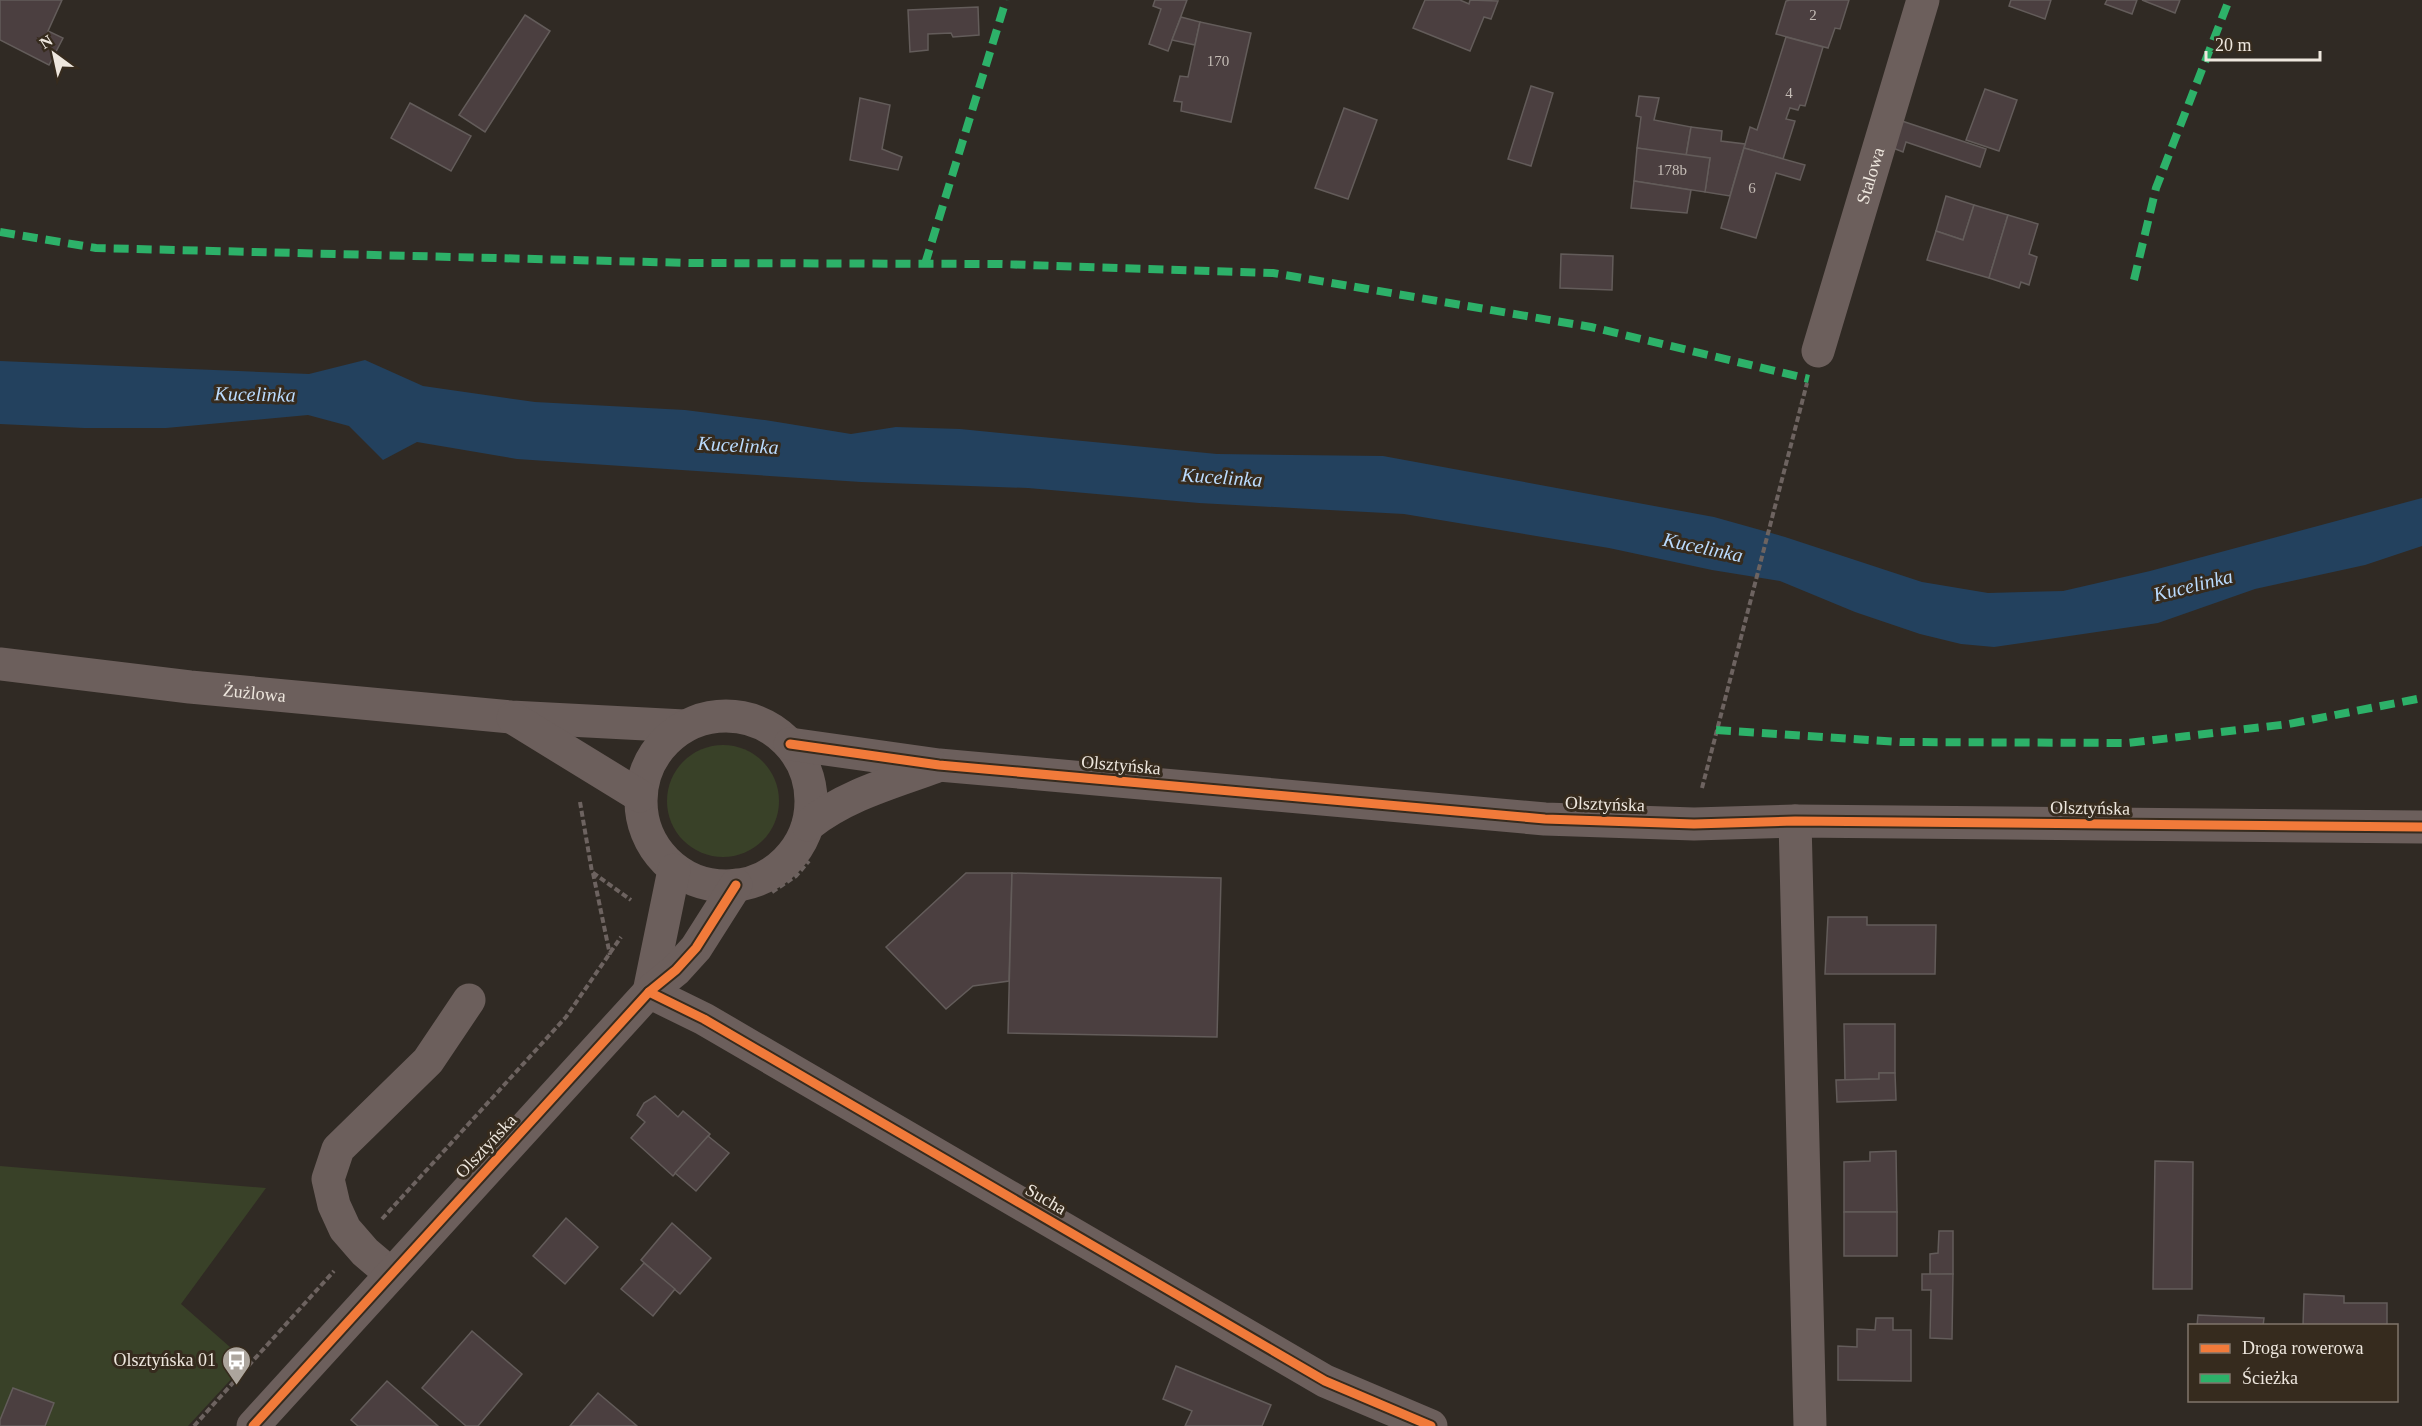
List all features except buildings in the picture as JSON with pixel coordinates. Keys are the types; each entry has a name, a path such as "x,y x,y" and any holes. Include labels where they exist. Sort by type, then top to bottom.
{"street":[{"name":"Stalowa","path":"1818,351 1923,0"},
{"name":"Żużlowa","path":"0,664 190,687 512,717 684,726"},
{"name":"Żużlowa","path":"512,717 640,796"},
{"path":"712,717 741,717 767,726 790,744 806,768 812,796 808,825 796,850 777,870 753,883 751,891 698,882 674,870 655,850 644,825 640,796 647,768 662,744 684,726 712,717"},
{"name":"Olsztyńska","path":"790,744 939,765 1521,817 1694,824 1795,821 2422,827"},
{"name":"Olsztyńska","path":"808,825 829,809 854,796 939,765"},
{"path":"1795,821 1810,1426"},
{"path":"649,992 674,870"},
{"name":"Olsztyńska","path":"253,1426 649,992 676,970 751,891"},
{"name":"Sucha","path":"649,992 704,1019 1325,1381 1431,1426"},
{"path":"391,1274 358,1245 345,1229 334,1205 328,1179 338,1149 428,1061 469,1000"}],"path":[{"path":"1694,824 1719,718 1803,398"},
{"path":"580,802 610,955"},
{"path":"751,891 796,876 811,859"},
{"path":"592,872 639,906"},
{"path":"194,1426 566,1017 626,930"}],"green space":[{"path":"723,745 745,749 763,761 775,779 779,801 775,823 763,841 745,853 723,857 701,853 683,841 671,823 667,801 671,779 683,761 701,749"},
{"path":"0,1166 266,1188 181,1304 247,1362 188,1426 0,1426"}],"water":[{"name":"Kucelinka","path":"365,360 423,386 535,402 685,410 851,434 896,427 960,429 1217,454 1383,456 1714,517 1785,537 1922,582 1988,593 2063,591 2150,571 2422,498 2422,546 2365,565 2255,589 2158,623 1994,647 1961,644 1920,634 1855,612 1780,581 1712,570 1609,548 1404,514 1199,503 1028,488 861,482 517,459 417,442 383,460 349,426 308,415 166,428 84,428 0,424 0,361 309,374"}],"marked path":[{"path":"925,264 1006,0"},
{"path":"2134,280 2156,188 2229,0"},
{"path":"0,232 96,248 692,263 999,264 1273,273 1591,327 1809,379"},
{"path":"1716,730 1901,742 2128,743 2289,724 2422,698"}],"cycle path":[{"path":"790,744 939,765 1545,819 1694,824 1795,821 2422,827"},
{"path":"253,1426 649,992 676,970 696,948 736,885"},
{"path":"649,992 704,1019 1325,1381 1431,1426"}],"place":[{"name":"Olsztyńska 01","path":"237,1386"}]}
